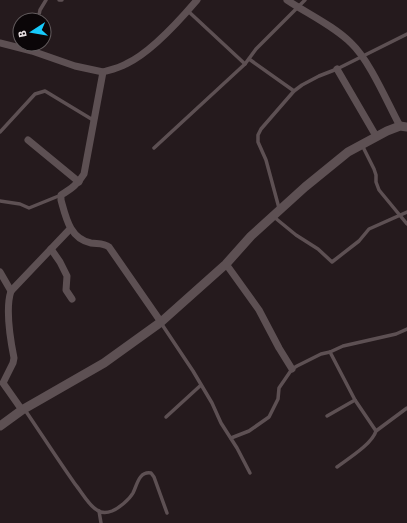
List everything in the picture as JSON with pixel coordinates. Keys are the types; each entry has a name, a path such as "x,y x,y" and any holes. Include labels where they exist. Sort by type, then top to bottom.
{"street":[{"path":"42,52 75,66 103,72 126,64 136,58 160,38 188,11 197,0"},
{"path":"0,426 23,410 104,363 161,322 226,264 251,236 276,213 348,152 376,136 403,126 362,56 352,44 287,0"},
{"path":"0,43 12,45"},
{"path":"337,69 376,136"},
{"path":"103,72 84,174 73,189 61,195 61,200 70,229 82,239 107,245 109,247 161,322"},
{"path":"28,140 79,182"},
{"path":"23,410 2,381 13,364 14,358 8,309 9,299 12,291 70,229"},
{"path":"51,249 65,271 67,281 66,290 72,299"},
{"path":"226,264 259,310 292,369"},
{"path":"0,272 12,291"}],"lane":[{"path":"40,12 46,0"},
{"path":"154,148 245,64 256,49 305,0"},
{"path":"188,11 245,64"},
{"path":"407,34 337,69 318,76 294,91 261,129 258,135 258,142 266,160 276,213 296,235 318,249 332,262 359,241 369,229 407,212"},
{"path":"249,59 294,91"},
{"path":"0,132 35,94 45,91 93,120"},
{"path":"361,144 374,169 379,190 407,224"},
{"path":"0,201 20,204 30,208 61,195"},
{"path":"161,322 201,385 250,473"},
{"path":"231,438 249,431 269,417 278,399 280,388 292,369 321,354 343,346 396,334 407,329"},
{"path":"330,352 356,400 376,430 375,436 369,442 337,467"},
{"path":"166,417 201,385"},
{"path":"327,416 356,400"},
{"path":"376,430 407,408"},
{"path":"23,410 84,496 96,510 102,512 112,511 122,504 132,494 140,478 148,472 154,477 167,513"},
{"path":"98,511 101,523"}]}
